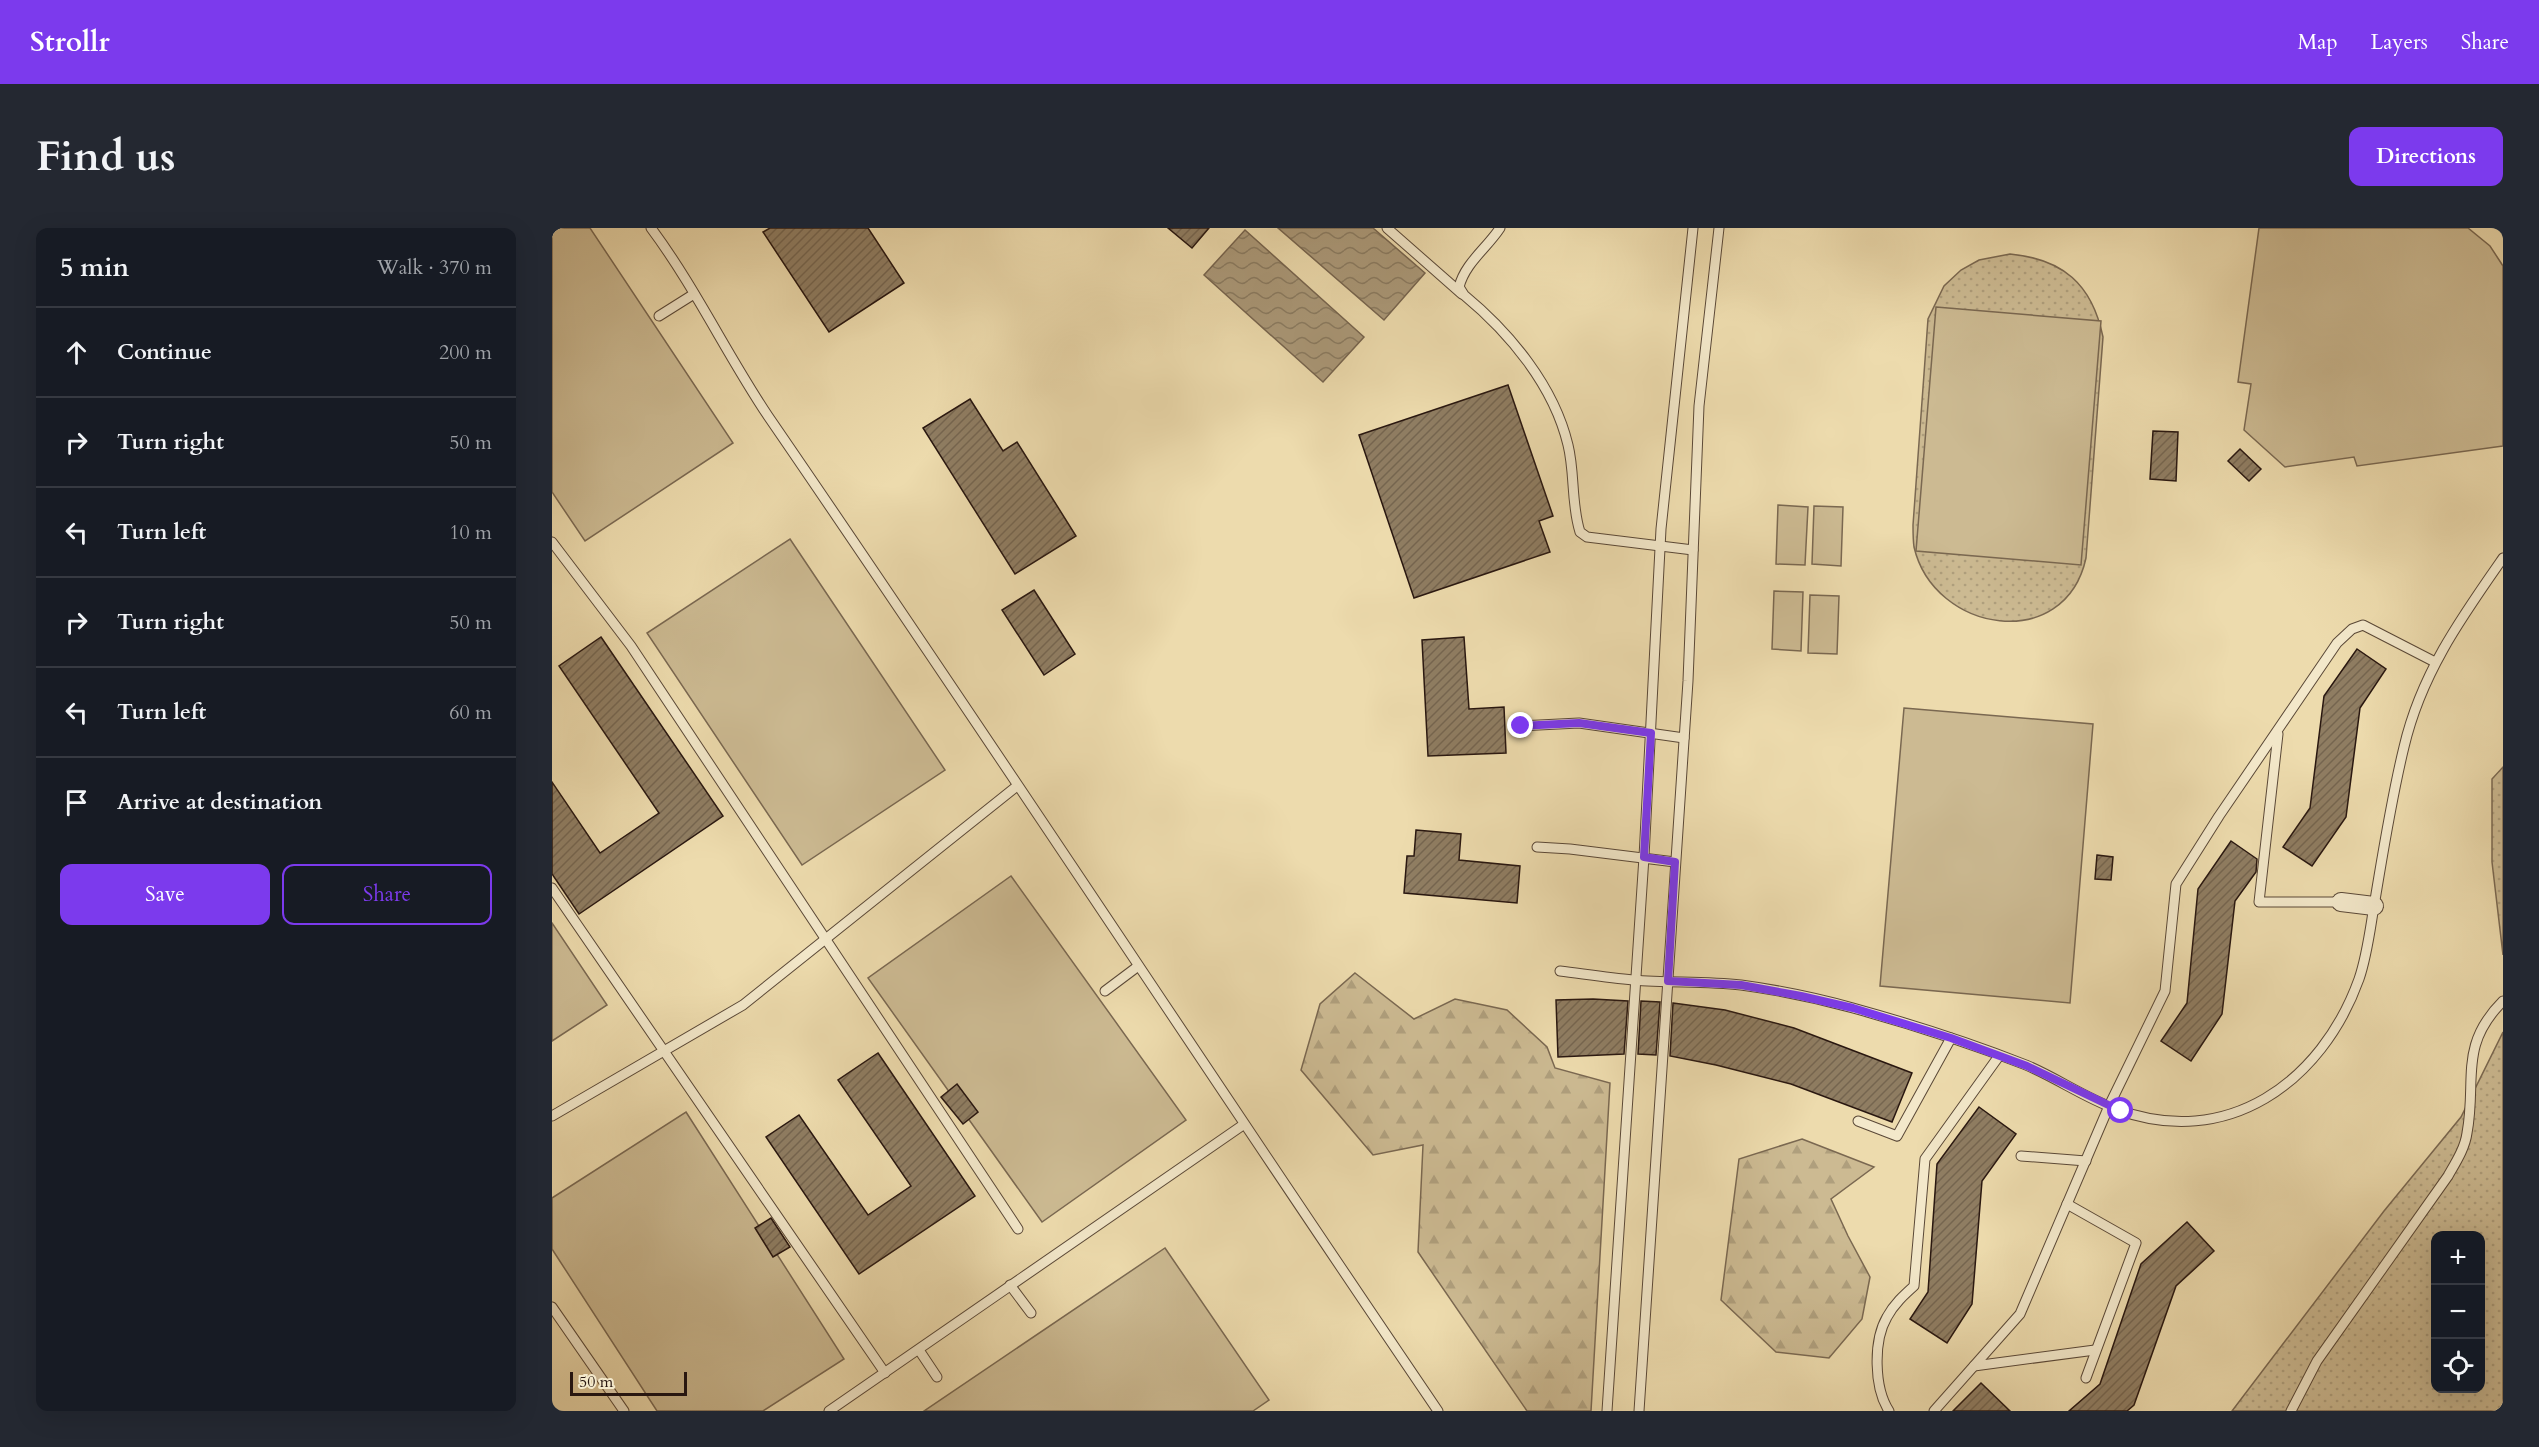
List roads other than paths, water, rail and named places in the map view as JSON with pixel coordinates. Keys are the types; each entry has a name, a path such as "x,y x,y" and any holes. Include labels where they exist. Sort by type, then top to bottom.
{"street":[{"path":"2341,902 2374,906"}],"lane":[{"path":"651,228 670,254 766,412 842,521 1137,967 1437,1411"},
{"path":"1387,228 1515,345 1536,375 1551,402 1568,444 1580,532 1587,537 1693,550"},
{"path":"1464,296 1459,287 1462,276 1500,228"},
{"path":"1607,1411 1644,857 1660,545 1693,228"},
{"path":"1639,1411 1684,738 1699,406 1719,228"},
{"path":"659,316 694,294"},
{"path":"552,542 631,646 1018,1229"},
{"path":"1560,971 1634,980 1741,985 1853,1008 1951,1038 2027,1066 2109,1106 2146,1117 2177,1121 2204,1120 2229,1115 2266,1100 2315,1058 2346,1009 2360,977 2404,743 2435,662 2466,610 2503,558"},
{"path":"1934,1411 2020,1314 2109,1106 2165,991 2176,884 2219,816 2337,643 2352,629 2363,625 2435,662"},
{"path":"1521,726 1579,723 1684,738"},
{"path":"2278,732 2259,902 2341,902"},
{"path":"552,1116 743,1005 1017,786"},
{"path":"1537,847 1675,862"},
{"path":"552,888 885,1373"},
{"path":"1105,991 1137,967"},
{"path":"2290,1411 2317,1360 2448,1176 2467,1134 2470,1068 2475,1046 2484,1026 2503,1001"},
{"path":"1858,1121 1897,1136 1951,1038"},
{"path":"1889,1411 1879,1385 1877,1362 1879,1342 1885,1319 1896,1303 1914,1286 1925,1159 1999,1056"},
{"path":"829,1411 1243,1125"},
{"path":"2021,1156 2086,1161"},
{"path":"2067,1204 2136,1243 2086,1378"},
{"path":"1010,1285 1031,1313"},
{"path":"552,1308 624,1411"},
{"path":"919,1350 937,1377"},
{"path":"1974,1366 2095,1350"}],"water":[{"path":"1278,228 1373,228 1425,273 1384,320"},
{"path":"1245,230 1364,337 1323,382 1204,275"}]}
